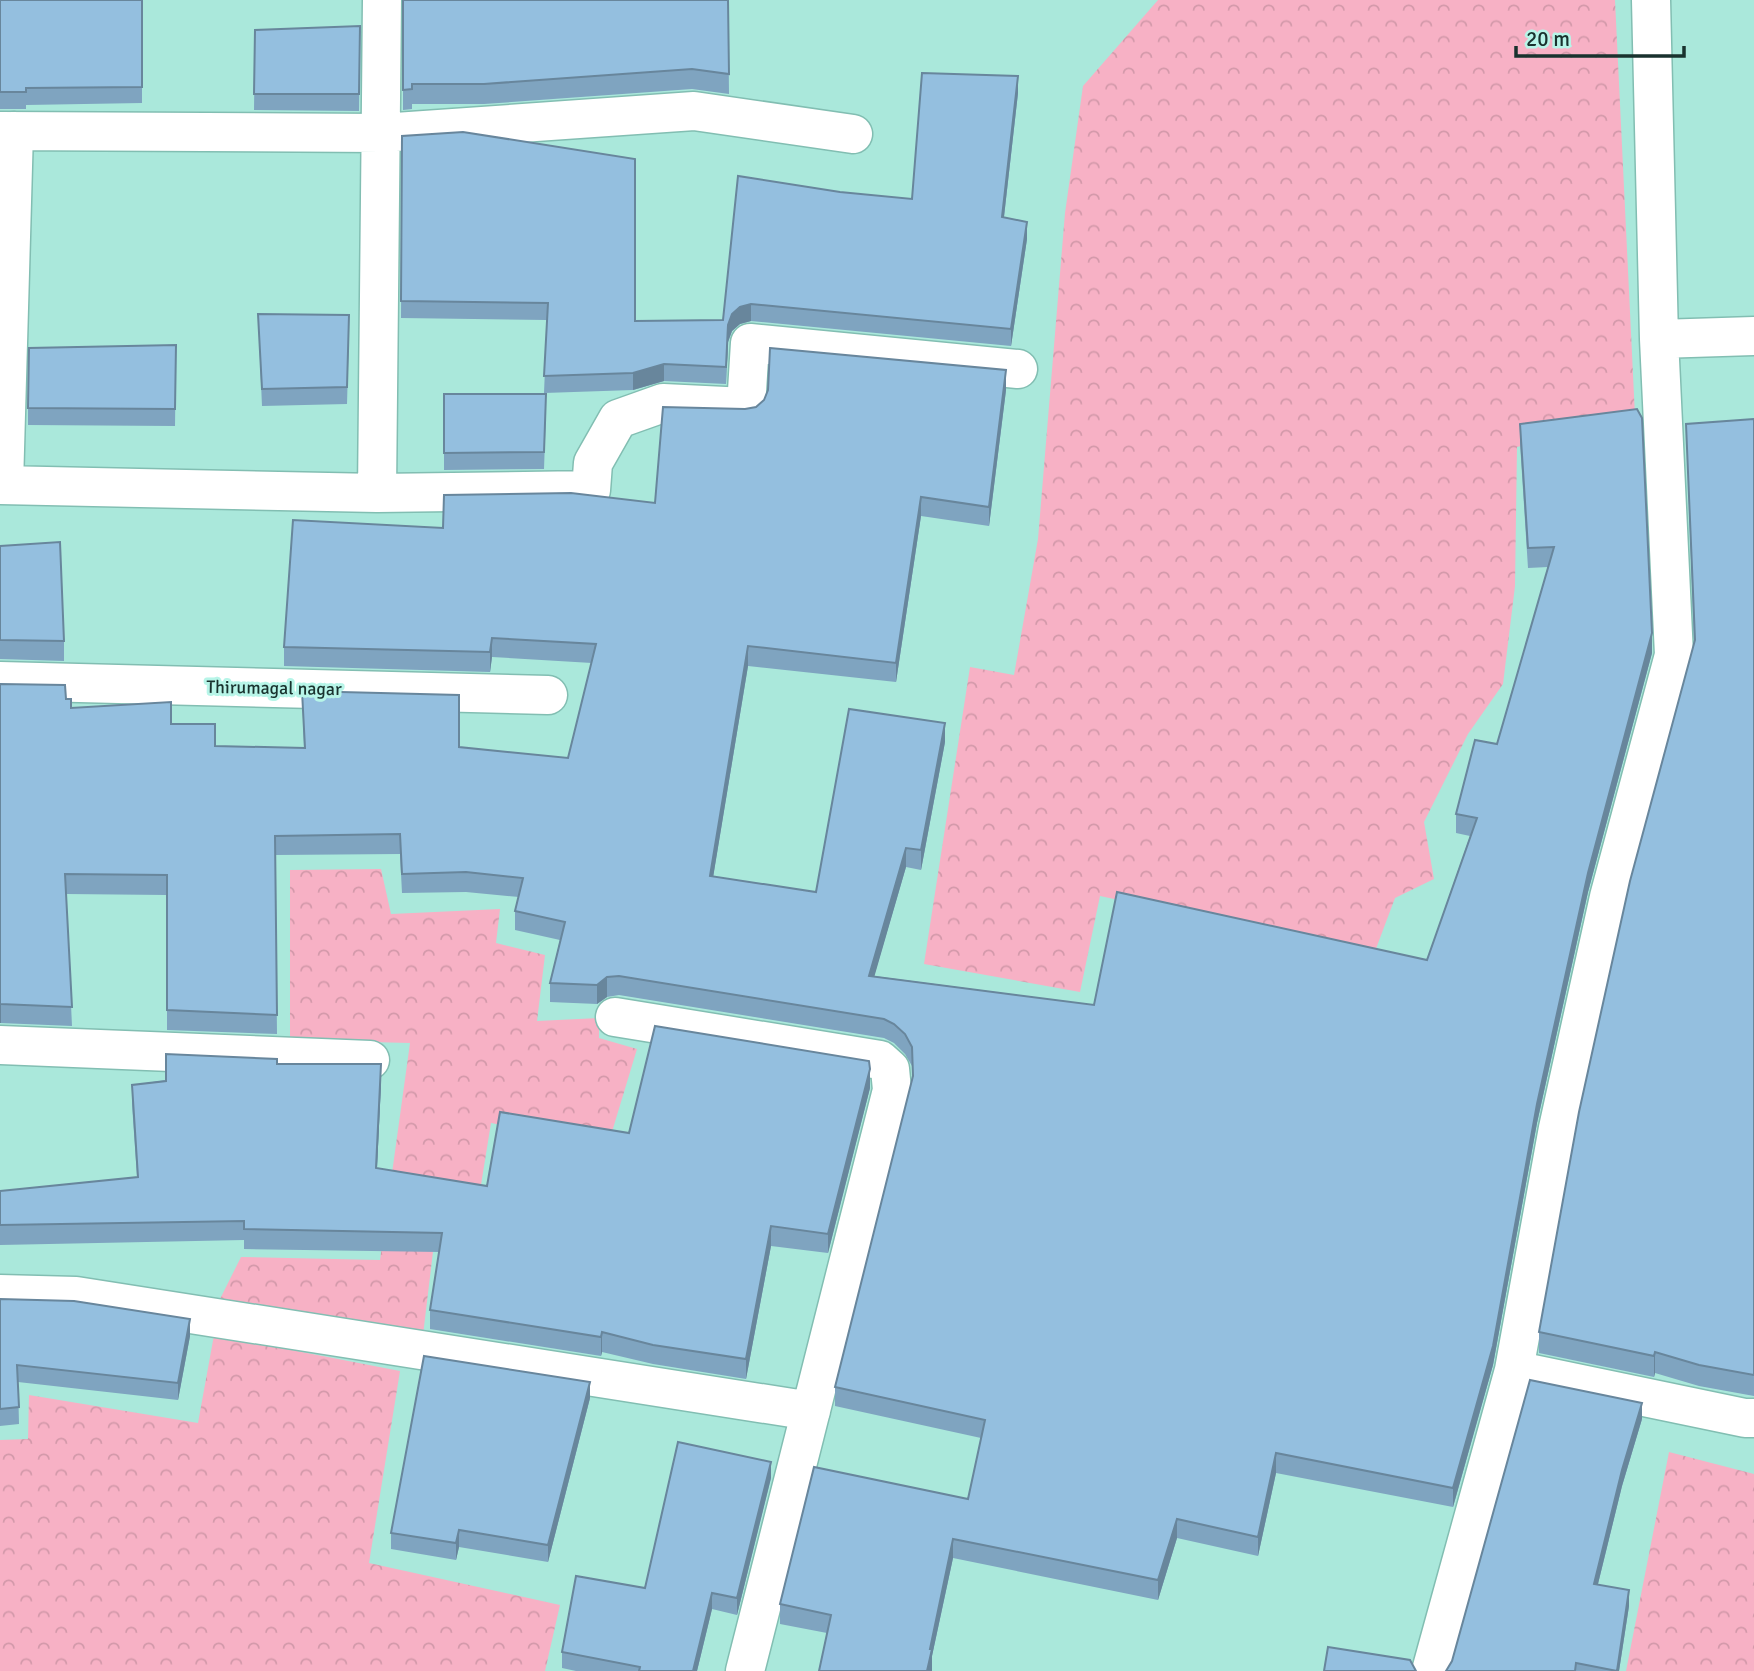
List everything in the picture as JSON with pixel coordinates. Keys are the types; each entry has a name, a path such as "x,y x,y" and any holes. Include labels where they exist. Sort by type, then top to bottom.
{"street":[{"path":"377,493 382,0"},
{"path":"1431,1671 1514,1370 1558,1128 1602,925 1674,655 1659,339 1651,0"},
{"path":"853,134 694,111 381,132 7,131 2,485 377,493 591,490 593,463 618,419 663,403 746,407 750,343 1018,369"},
{"path":"1659,339 1754,336"},
{"name":"Thirumagal nagar","path":"0,681 548,695"},
{"path":"615,1017 880,1059 890,1069 892,1090 745,1671"},
{"path":"0,1045 370,1060"},
{"path":"0,1294 76,1296 811,1411"},
{"path":"1514,1370 1754,1418"}],"green space":[{"path":"1158,0 1615,0 1635,416 1517,447 1515,586 1503,684 1468,734 1424,822 1434,879 1395,898 1374,954 1100,896 1080,992 924,964 970,667 1014,675 1038,539 1065,213 1083,86"},
{"path":"381,869 391,914 500,909 496,943 545,955 537,1021 599,1018 599,1038 637,1049 608,1145 491,1123 480,1191 441,1185 423,1335 215,1309 241,1257 380,1260 410,1043 290,1040 290,870"},
{"path":"214,1335 400,1371 369,1563 560,1605 545,1671 0,1671 0,1440 28,1439 29,1395 198,1423"},
{"path":"1669,1452 1754,1474 1754,1671 1626,1671"}],"building":[{"path":"0,0 142,0 142,87 26,88 26,92 0,92"},
{"path":"403,0 728,0 729,74 692,69 484,84 412,84 412,89 403,90"},
{"path":"360,26 359,94 254,94 255,30"},
{"path":"922,73 1018,76 1002,217 1027,222 1011,329 751,304 740,307 732,314 728,325 726,367 664,364 633,373 544,376 548,303 401,301 402,136 463,132 635,159 635,321 723,320 738,176 840,192 912,199"},
{"path":"258,314 349,315 347,387 262,389"},
{"path":"176,345 175,409 28,408 29,348"},
{"path":"770,348 1006,370 989,507 921,497 896,663 748,646 710,876 816,892 849,709 945,723 921,850 906,848 869,976 1094,1005 1117,892 1427,960 1477,818 1456,814 1475,740 1497,744 1554,547 1528,548 1520,424 1637,409 1642,418 1652,633 1588,873 1537,1104 1493,1346 1453,1488 1276,1453 1258,1537 1177,1519 1158,1580 953,1539 927,1671 819,1671 831,1615 780,1604 814,1467 968,1499 985,1420 835,1387 913,1076 912,1047 905,1034 894,1024 884,1019 619,976 607,977 597,985 550,983 565,922 515,911 523,878 466,872 402,874 400,834 275,836 277,1015 167,1010 167,875 65,874 72,1007 0,1004 0,684 65,685 66,699 71,699 71,708 171,702 171,724 215,724 215,746 305,748 302,691 459,695 459,747 568,758 596,644 492,638 490,652 284,647 293,520 443,528 444,495 571,493 655,503 663,407 756,407 764,400 768,390"},
{"path":"444,394 546,394 544,452 444,453"},
{"path":"1754,419 1754,1375 1699,1365 1655,1352 1654,1356 1539,1332 1579,1112 1630,881 1695,640 1686,424"},
{"path":"60,542 64,641 0,640 0,546"},
{"path":"655,1026 869,1061 870,1069 828,1234 771,1226 746,1359 653,1345 602,1332 601,1337 430,1310 442,1233 244,1229 244,1221 0,1225 0,1191 138,1177 132,1085 166,1081 166,1054 277,1059 277,1064 381,1064 376,1168 487,1186 500,1112 629,1133"},
{"path":"0,1299 74,1301 190,1319 178,1383 17,1365 19,1407 0,1409"},
{"path":"424,1356 590,1382 548,1545 459,1530 456,1543 391,1533"},
{"path":"1530,1380 1642,1403 1622,1470 1594,1584 1629,1590 1617,1671 1576,1663 1575,1671 1446,1671 1452,1661"},
{"path":"678,1442 771,1462 737,1598 712,1593 693,1671 639,1671 640,1667 562,1652 576,1576 645,1588"},
{"path":"1328,1647 1410,1660 1416,1671 1324,1671"}]}
